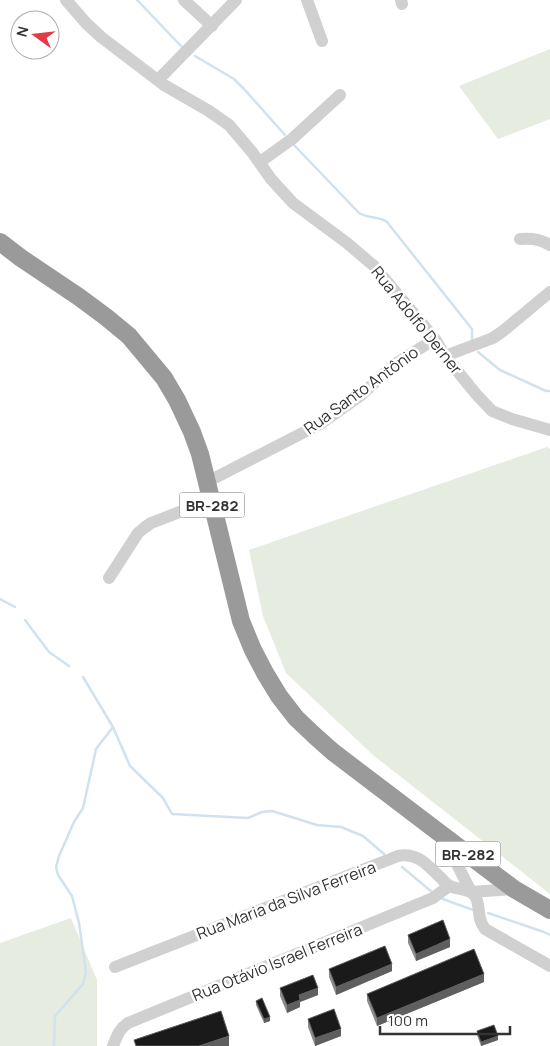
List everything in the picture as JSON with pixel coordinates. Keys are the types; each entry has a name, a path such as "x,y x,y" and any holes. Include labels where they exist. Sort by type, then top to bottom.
{"highway":[{"name":"BR-282","path":"0,242 106,317 129,336 164,378 177,400 200,454 241,621 265,673 279,696 296,718 314,736 437,832 514,888 550,910"}],"street":[{"name":"Rua Adolfo Derner","path":"66,0 96,33 176,93 209,111 229,125 260,162 271,179 293,203 347,243 374,266 435,339 476,394 492,411 550,430"},
{"path":"184,0 212,26"},
{"path":"158,80 236,0"},
{"path":"307,0 322,41"},
{"path":"260,162 292,139 340,95"},
{"path":"520,239 537,239 550,245"},
{"path":"446,356 493,338 550,292"},
{"name":"Rua Santo Antônio","path":"207,482 320,424 360,395 394,364 435,339"},
{"path":"109,578 138,533 144,528 151,523 211,500"},
{"path":"437,832 452,854 471,892 476,897 479,918 485,929 550,966"},
{"name":"Rua Maria da Silva Ferreira","path":"115,967 398,856 414,856 450,886"},
{"path":"450,886 471,892 514,888"},
{"name":"Rua Otávio Israel Ferreira","path":"114,1046 122,1028 128,1023 433,898 450,886"}],"shaded area":[{"path":"550,49 550,119 498,139 459,86"},
{"path":"547,447 550,449 550,894 373,755 286,673 263,616 249,550"},
{"path":"71,918 97,980 97,1046 0,1046 0,943"}],"building":[{"path":"443,920 450,939 416,954 408,935"},
{"path":"385,946 392,964 336,987 329,969"},
{"path":"474,949 484,974 377,1018 367,994"},
{"path":"313,975 318,988 299,995 300,1000 287,1005 280,988"},
{"path":"262,998 270,1017 264,1019 256,1001"},
{"path":"334,1009 341,1029 315,1038 308,1019"},
{"path":"221,1011 229,1036 199,1046 136,1046 134,1040"},
{"path":"494,1025 498,1036 481,1042 477,1031"}],"waterway":[{"path":"137,0 182,47"},
{"path":"195,56 234,79 285,135"},
{"path":"294,145 359,213 387,222 472,329 472,341"},
{"path":"478,352 500,370 546,391 550,391"},
{"path":"0,599 15,607"},
{"path":"25,620 49,652 69,666"},
{"path":"83,677 113,727 130,766 163,798 172,814 248,818 262,812 272,811 317,825 341,827 363,836 384,854"},
{"path":"54,1046 55,1016 83,984 86,972 79,923 72,896 58,875 56,867 74,822 83,808 96,749 113,727"},
{"path":"402,867 432,892"},
{"path":"443,899 473,910"},
{"path":"488,913 550,935"}]}
